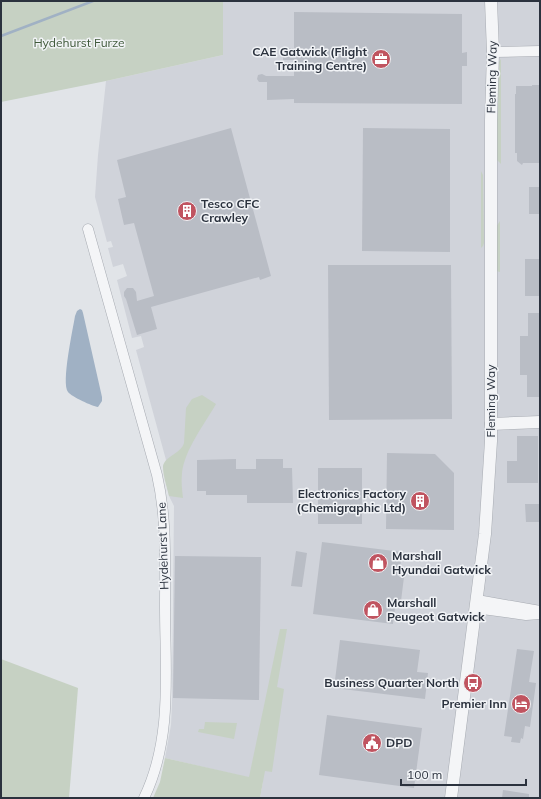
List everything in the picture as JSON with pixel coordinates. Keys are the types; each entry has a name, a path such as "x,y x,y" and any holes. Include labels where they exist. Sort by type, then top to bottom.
{"street":[{"name":"Fleming Way","path":"451,798 488,503 491,424 491,120 493,52 491,1"},
{"path":"493,52 540,51"},
{"name":"Hydehurst Lane","path":"88,229 157,475 164,506 165,716 157,763 144,798"},
{"path":"491,424 540,422"},
{"path":"476,604 526,615 540,613"}],"shaded area":[{"path":"223,1 540,1 540,798 260,798 263,781 165,758 171,725 172,705 174,506 169,496 163,466 166,460 136,350 144,347 141,336 132,338 117,280 127,276 123,264 113,267 108,248 113,247 111,241 107,242 95,197 98,155 106,81 223,55"}],"green space":[{"name":"Hydehurst Furze","path":"1,1 223,1 223,55 106,81 1,102"},
{"path":"501,59 501,164 497,160 497,64"},
{"path":"481,171 483,175 484,243 481,248"},
{"path":"500,221 500,272 496,271 496,227"},
{"path":"202,395 216,404 187,455 182,476 183,498 169,496 164,474 164,463 182,447 184,443 186,408 192,399"},
{"path":"280,629 287,629 277,687 284,689 272,772 265,771 260,798 153,798 160,782 165,758 249,777"},
{"path":"1,659 78,688 69,798 1,798"},
{"path":"205,722 237,723 234,739 198,732 199,729 204,729"}],"water":[{"path":"80,309 83,313 102,397 102,401 98,407 74,396 68,392 66,387 70,343 75,316 77,311"}],"building":[{"name":"CAE Gatwick (Flight Training Centre)","path":"294,12 462,14 462,53 467,52 467,66 462,66 462,104 294,103 294,99 267,100 267,82 259,82 257,79 258,75 294,76 294,60 283,60 283,48 294,48"},
{"path":"540,85 540,163 523,163 522,165 517,161 517,153 515,153 516,86"},
{"name":"Tesco CFC Crawley","path":"231,128 271,276 260,280 259,277 151,307 157,329 137,335 124,292 127,288 133,288 136,292 137,301 154,296 134,223 124,225 118,199 126,197 117,160"},
{"path":"363,128 450,129 450,252 362,251"},
{"path":"529,187 540,187 540,214 529,214"},
{"path":"525,259 540,259 540,296 525,296"},
{"path":"328,265 451,265 452,419 329,420"},
{"path":"528,313 540,313 540,397 527,397 527,375 520,375 520,336 528,336"},
{"path":"517,436 538,436 538,483 507,483 507,461 517,461"},
{"name":"Electronics Factory (Chemigraphic Ltd)","path":"387,453 435,454 454,473 454,530 386,529"},
{"path":"236,459 236,469 256,469 256,459 283,459 283,468 292,468 293,503 247,503 247,495 206,495 206,491 197,491 197,460"},
{"path":"318,468 362,468 362,524 318,524"},
{"path":"525,504 540,504 540,522 526,522"},
{"path":"322,542 402,552 399,577 404,577 401,601 396,600 393,624 313,614"},
{"path":"296,551 307,553 302,587 291,586"},
{"path":"175,556 261,557 259,700 173,698"},
{"path":"340,640 420,650 417,672 428,673 425,699 334,688"},
{"name":"Premier Inn","path":"517,649 534,651 529,682 536,683 530,727 525,726 523,739 521,738 520,743 511,742 512,737 504,736"},
{"name":"DPD","path":"327,715 422,728 414,788 319,775"},
{"path":"503,790 529,794 529,798 502,798"}],"waterway":[{"path":"1,36 93,1"}],"place":[{"name":"CAE Gatwick (Flight Training Centre)","path":"381,59"},
{"name":"Tesco CFC Crawley","path":"187,211"},
{"name":"Electronics Factory (Chemigraphic Ltd)","path":"420,501"},
{"name":"Marshall Hyundai Gatwick","path":"378,563"},
{"name":"Marshall Peugeot Gatwick","path":"373,610"},
{"name":"Business Quarter North","path":"473,683"},
{"name":"Premier Inn","path":"521,704"},
{"name":"DPD","path":"372,743"}]}
